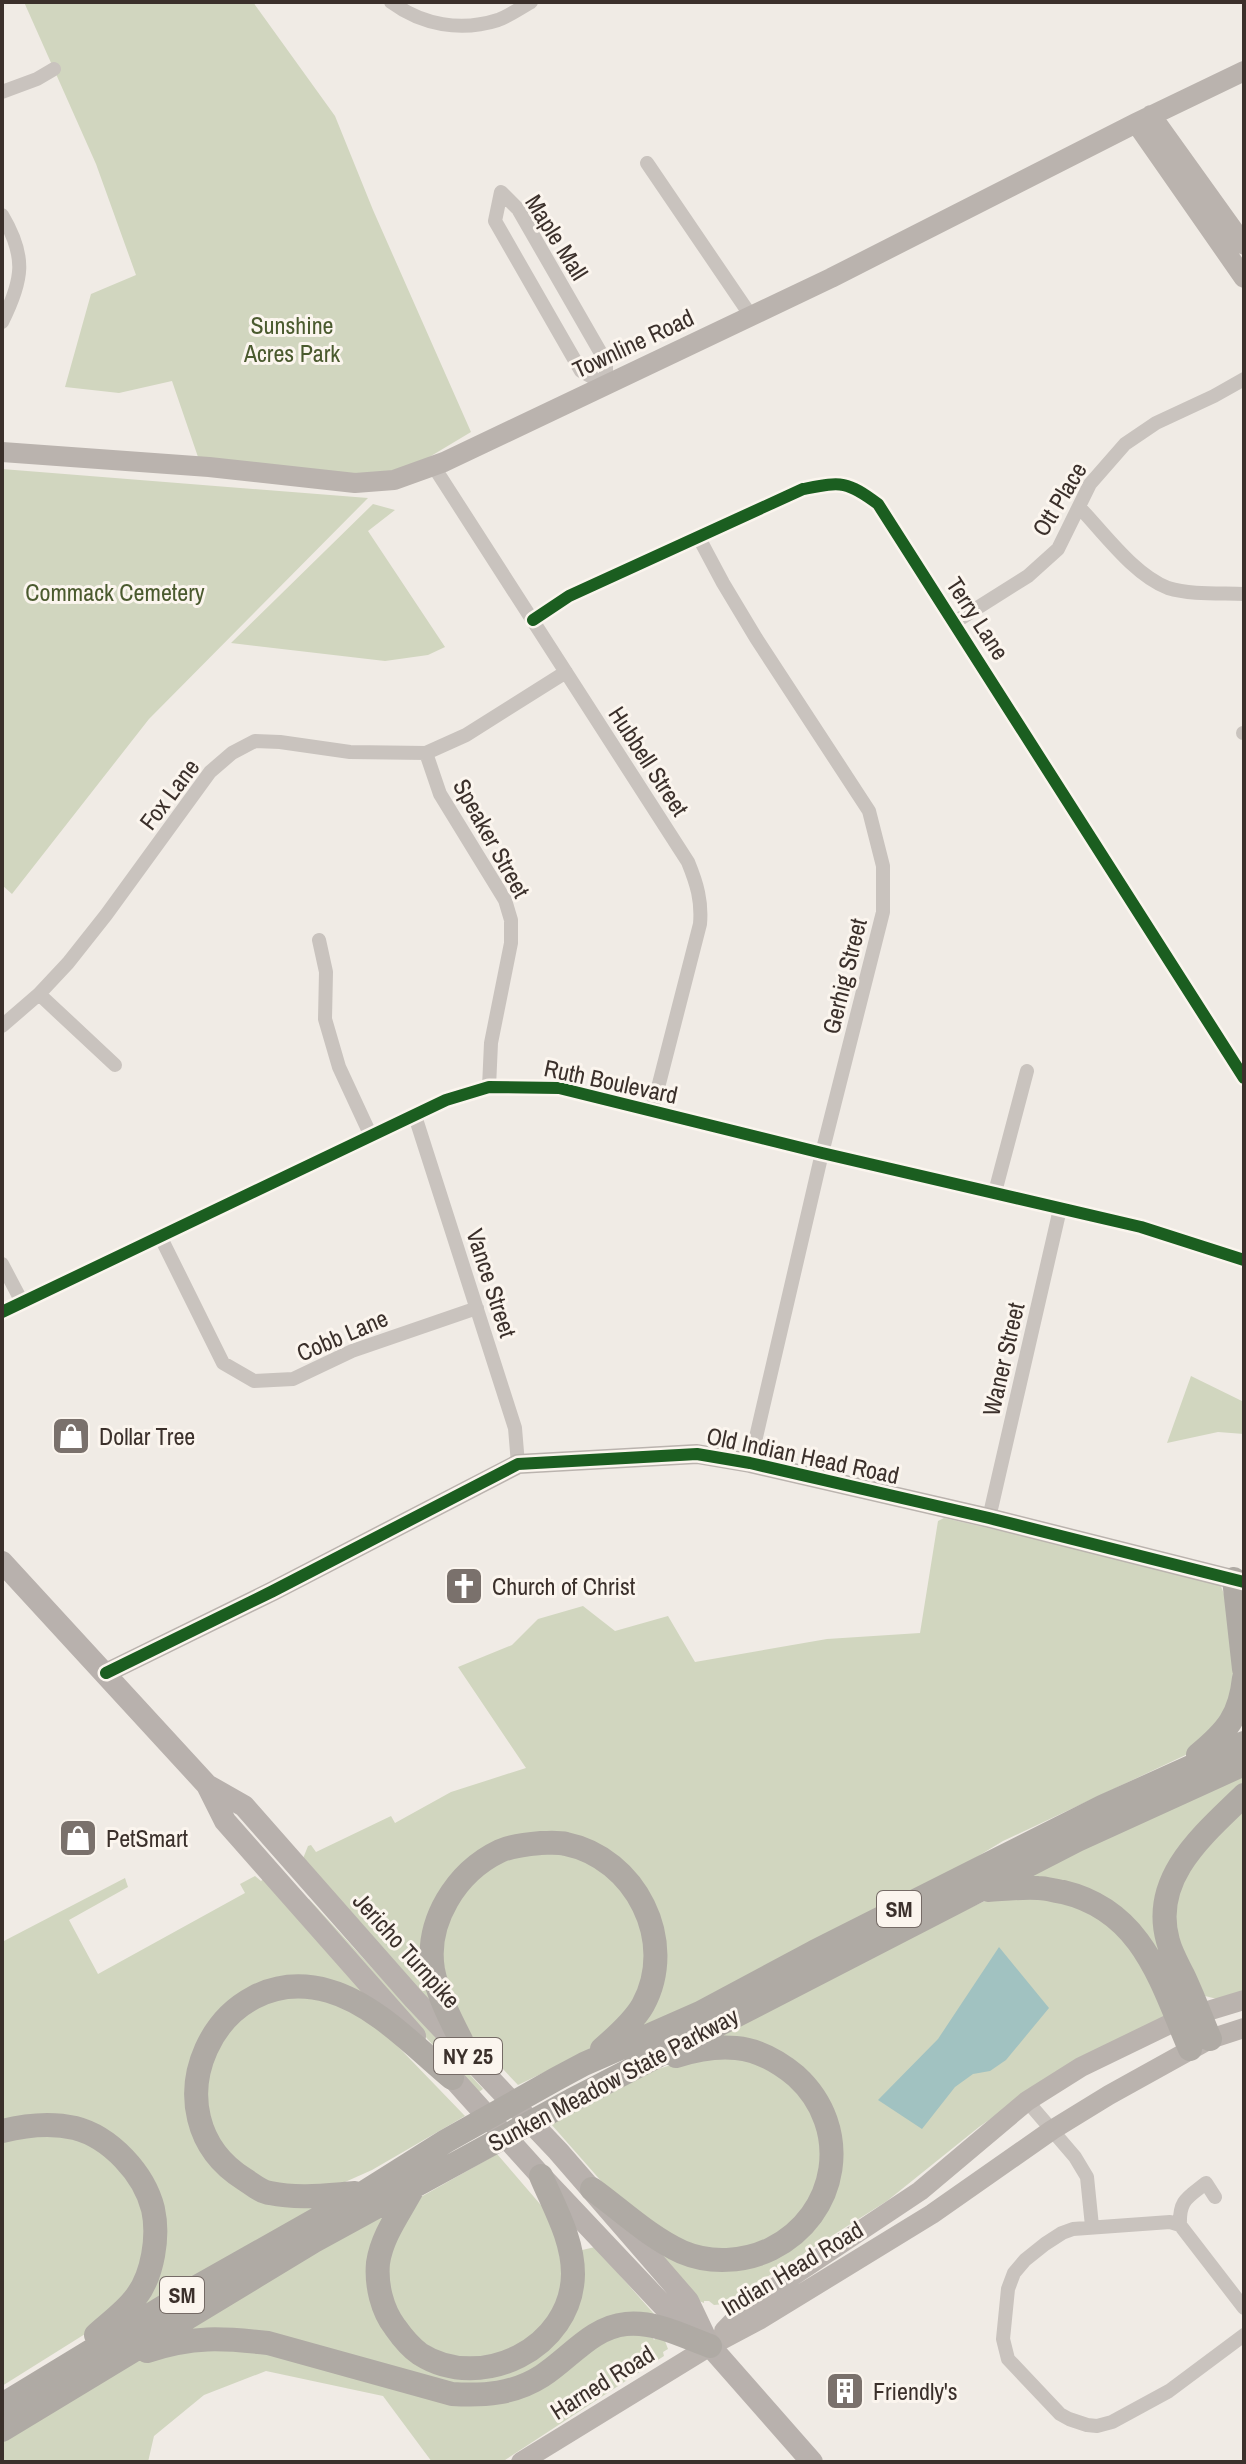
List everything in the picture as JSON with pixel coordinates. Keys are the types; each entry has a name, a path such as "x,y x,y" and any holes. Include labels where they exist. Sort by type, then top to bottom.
{"highway":[{"path":"1239,1581 1244,1669"},
{"path":"1178,1772 1231,1724 1242,1700 1244,1678"},
{"name":"Sunken Meadow State Parkway","path":"2,2430 314,2241 414,2186 453,2150 556,2079 700,2013 1102,1807 1244,1743"},
{"name":"Sunken Meadow State Parkway","path":"2,2405 188,2292 365,2192 453,2150 572,2100 1077,1840 1244,1764"},
{"path":"1188,2017 1168,1941 1164,1909 1168,1888 1175,1872 1204,1835 1244,1795"},
{"path":"471,2060 433,1970 432,1941 438,1917 454,1890 473,1868 501,1850 564,1843 593,1852 634,1888 647,1911 655,1935 653,1975 643,2005 615,2038 584,2064"},
{"path":"978,1890 1041,1887 1082,1897 1113,1915 1134,1934 1152,1960 1188,2017 1200,2044"},
{"path":"365,2192 307,2197 267,2193 230,2170 214,2151 197,2107 196,2080 215,2031 234,2010 280,1988 305,1986 327,1990 350,1998 368,2009 452,2078"},
{"path":"592,2189 682,2252 727,2260 760,2254 791,2237 813,2214 827,2185 832,2154 826,2119 804,2084 784,2066 761,2054 738,2048 712,2048 635,2068"},
{"path":"2,2131 49,2124 77,2129 98,2138 119,2154 140,2179 153,2209 155,2236 152,2257 146,2279 136,2297 44,2378"},
{"path":"414,2186 383,2245 378,2265 382,2302 404,2340 420,2354 460,2369 480,2369 518,2358 545,2339 562,2314 572,2288 572,2253 541,2176"},
{"path":"111,2363 165,2345 192,2340 243,2339 268,2343 452,2394 476,2395 502,2392 527,2384 541,2377 588,2340 624,2324 651,2324 710,2346"}],"main road":[{"name":"Townline Road","path":"2,452 209,467 355,483 394,480 434,467 831,278 1244,71"},
{"path":"1143,119 1244,245"},
{"path":"1143,119 1244,278"},
{"name":"Old Indian Head Road","path":"106,1673 273,1591 518,1464 697,1454 750,1463 989,1518 1239,1581"},
{"name":"Jericho Turnpike","path":"2,1562 207,1785 225,1821 452,2078 673,2316 710,2346 812,2462"},
{"name":"Jericho Turnpike","path":"207,1785 244,1806 414,1999 592,2189 688,2301 710,2346"},
{"name":"Indian Head Road","path":"710,2346 749,2305 920,2191 1027,2101 1081,2067 1188,2017 1244,2000"},
{"name":"Indian Head Road","path":"710,2346 759,2320 932,2214 1052,2130 1200,2044 1244,2028"},
{"name":"Harned Road","path":"521,2462 710,2346"}],"street":[{"path":"391,2 403,11 432,23 465,27 499,20 531,2"},
{"path":"2,92 54,69"},
{"path":"647,163 751,316"},
{"name":"Maple Mall","path":"501,192 518,209 606,362 606,385 581,371 495,221 501,192"},
{"path":"2,215 14,236 20,260 14,298 2,322"},
{"name":"Ott Place","path":"955,622 1028,576 1058,549 1090,484 1125,444 1156,423 1244,379"},
{"name":"Hubbell Street","path":"434,467 688,862 700,894 700,924 652,1111"},
{"name":"Terry Lane","path":"533,620 569,596 803,489 835,484 856,487 878,504 1244,1078"},
{"path":"1079,507 1139,572 1168,588 1244,594"},
{"name":"Gerhig Street","path":"699,538 756,638 869,811 883,866 883,912 822,1153 750,1463"},
{"name":"Fox Lane","path":"2,1026 39,994 68,963 210,772 232,753 255,741 350,752 426,753 466,735 566,672"},
{"name":"Speaker Street","path":"426,753 440,794 505,900 511,920 511,943 491,1043 489,1087"},
{"path":"319,940 326,972 325,1019 339,1067 371,1136"},
{"path":"39,994 115,1065"},
{"path":"995,1192 1027,1071"},
{"name":"Ruth Boulevard","path":"2,1312 303,1166 446,1100 489,1087 559,1088 1141,1227 1244,1260"},
{"name":"Vance Street","path":"415,1116 515,1428 518,1464"},
{"name":"Waner Street","path":"989,1518 1060,1209"},
{"name":"Cobb Lane","path":"160,1236 223,1363 254,1381 293,1379 352,1351 477,1308"},
{"path":"2,1264 22,1302"},
{"path":"1027,2101 1075,2157 1087,2177 1092,2226"},
{"path":"1180,2225 1184,2200 1206,2183 1215,2197"},
{"path":"1244,2308 1180,2225 1170,2222 1145,2226 1092,2226 1062,2233 1045,2244 1014,2273 1008,2289 1003,2339 1008,2359 1060,2414 1097,2426 1112,2422 1169,2391 1244,2335"}],"green space":[{"name":"Sunshine Acres Park","path":"24,2 253,2 335,116 471,432 416,465 391,473 365,475 198,457 172,381 119,393 65,387 91,294 136,275 96,164"},
{"name":"Commack Cemetery","path":"2,469 368,498 149,719 12,894 2,885"},
{"path":"373,504 395,510 368,531 445,647 428,655 385,661 231,643"},
{"path":"1191,1376 1244,1402 1244,1434 1218,1432 1167,1443"},
{"path":"944,1518 1204,1577 1220,1584 1231,1619 1234,1652 1227,1721 1192,1752 1003,1841 947,1875 607,2051 634,2028 653,1907 548,1835 455,1880 432,2007 302,1861 308,1846 311,1845 316,1852 391,1816 395,1823 451,1792 526,1768 458,1667 512,1645 538,1619 583,1606 615,1631 668,1616 695,1662 827,1639 920,1633 938,1521"},
{"path":"1244,1770 1244,1785 1194,1836 1165,1948 1156,1953 1032,1880 1028,1872"},
{"path":"1244,1803 1244,1995 1225,2001 1205,1996 1173,1930 1179,1874"},
{"path":"549,1849 583,1856 618,1878 644,1915 651,1954 639,2002 610,2034 582,2054 518,2085 470,2034 452,2006 440,1946 450,1908 470,1879 504,1856"},
{"path":"255,1876 261,1881 266,1877 378,2007 272,1984 190,2071 223,2171 322,2201 297,2220 115,2325 158,2256 118,2142 2,2126 2,1942 125,1878 128,1887 69,1920 98,1974 245,1893 240,1884"},
{"path":"1065,1897 1127,1935 1167,2013 1160,2022 1036,2087 979,2127 887,2201 724,2304 699,2301 643,2237 764,2259 836,2165 790,2062 688,2047 848,1965 987,1900"},
{"path":"309,1899 483,2089 476,2094 306,1901"},
{"path":"320,1993 383,2031 465,2116 372,2170 336,2186 269,2188 235,2166 206,2122 208,2070 225,2029 254,2004"},
{"path":"730,2054 759,2062 789,2082 809,2107 821,2139 819,2183 797,2219 766,2244 726,2255 681,2245 609,2190 551,2124 655,2070 694,2058"},
{"path":"62,2131 121,2162 149,2221 148,2258 132,2294 101,2324 2,2386 2,2139"},
{"path":"497,2154 546,2211 567,2270 559,2309 522,2346 484,2359 447,2357 418,2339 396,2315 386,2290 394,2224 412,2202"},
{"path":"404,2197 378,2308 439,2367 537,2353 578,2251 595,2247 662,2323 634,2316 547,2367 485,2391 195,2334 185,2322"},
{"path":"650,2333 654,2340 658,2336 665,2341 668,2349 663,2352 664,2356 502,2462 432,2462 383,2396 266,2371 204,2395 154,2436 148,2462 2,2462 2,2437 141,2358 229,2344 483,2402 606,2338"}],"water":[{"path":"999,1947 1049,2008 1006,2060 990,2071 973,2074 955,2087 922,2129 878,2100 938,2039"}],"cycle path":[{"path":"533,620 569,596 803,489 843,485 867,496 878,504 1244,1078"},
{"path":"2,1312 446,1100 489,1087 559,1088 1141,1227 1244,1260"},
{"path":"106,1673 273,1591 518,1464 697,1454 750,1463 989,1518 1244,1582"}],"place":[{"name":"Dollar Tree","path":"71,1436"},
{"name":"Church of Christ","path":"464,1586"},
{"name":"PetSmart","path":"78,1838"},
{"name":"Friendly's","path":"845,2391"}]}
